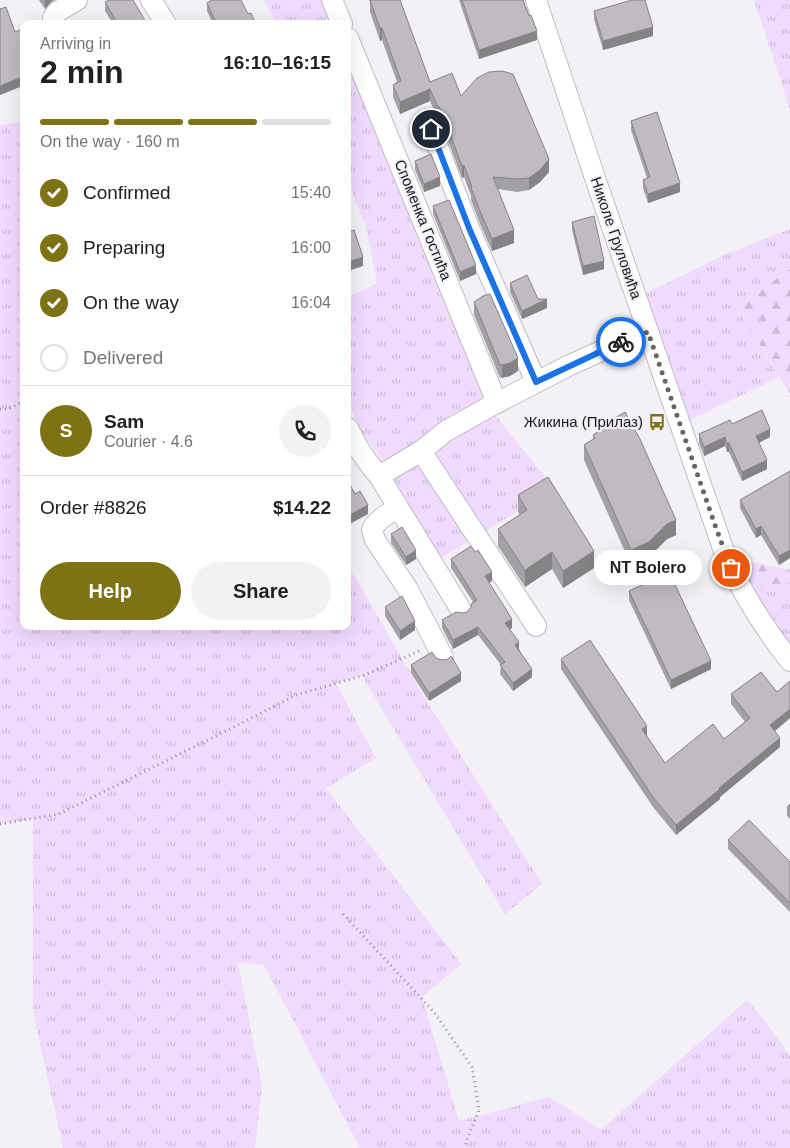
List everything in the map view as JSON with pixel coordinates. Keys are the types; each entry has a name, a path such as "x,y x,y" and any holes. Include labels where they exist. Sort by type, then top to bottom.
{"street":[{"path":"53,20 57,12 77,0"},
{"path":"151,0 164,20"},
{"path":"332,0 340,20"},
{"name":"Николе Груловића","path":"536,0 595,178 726,557 736,580 756,615 790,661"},
{"name":"Споменка Гостића","path":"351,45 497,402"},
{"path":"431,129 469,228 536,382"},
{"path":"379,476 421,451 446,431 497,402 615,345 648,332"},
{"path":"351,435 367,462 379,476 462,610"},
{"path":"421,451 536,626"},
{"path":"398,508 383,517 375,524 372,530 375,540 407,588 440,651"}],"path":[{"path":"0,409 8,409 20,403"},
{"path":"0,824 59,814 296,695 440,651"},
{"path":"343,914 434,1012 472,1067 479,1110 465,1148"}],"green space":[{"path":"264,0 323,0 332,20 275,20"},
{"path":"754,0 790,0 790,110"},
{"path":"351,65 495,415 555,489 441,558 388,468 396,459 382,459 363,434 351,409 351,296 377,283 366,227 351,189"},
{"path":"20,122 20,630 351,630 351,571 424,697 542,884 505,914 362,676 336,683 376,758 326,788 461,964 422,997 459,1121 549,1097 601,1130 747,1000 790,1056 790,1148 360,1148 264,965 238,962 262,1087 255,1148 63,1148 33,1012 33,819 0,824 0,125"},
{"path":"790,229 790,269 737,308 779,377 680,425 637,298 726,254"},
{"path":"790,269 790,394 737,308"},
{"path":"726,557 790,570 790,582 745,596"},
{"path":"790,582 790,661 745,596"}],"building":[{"path":"109,0 133,0 145,20 116,20 105,2"},
{"path":"212,0 241,0 248,14 251,13 254,20 215,20 207,3"},
{"path":"370,0 400,0 430,82 452,73 461,96 477,78 489,72 502,71 513,74 549,159 540,170 529,178 493,177 514,230 492,239 471,188 464,165 462,166 442,112 430,89 400,102 393,85 401,81"},
{"path":"462,0 523,0 537,31 479,50"},
{"path":"632,0 645,0 653,27 603,41 594,11"},
{"path":"6,7 15,32 20,30 20,78 0,86 0,9"},
{"path":"657,112 680,183 648,194 643,180 650,177 631,121"},
{"path":"431,154 440,177 424,184 415,161"},
{"path":"449,200 476,265 460,272 433,206"},
{"path":"594,216 604,261 583,266 572,222"},
{"path":"354,230 363,257 351,261 351,231"},
{"path":"527,275 538,299 547,299 522,311 510,283"},
{"path":"490,294 518,358 502,365 500,365 474,302"},
{"path":"762,410 770,429 756,436 767,460 742,472 725,437 704,447 699,434 730,420 732,424"},
{"path":"625,412 640,439 676,520 667,524 649,542 631,550 584,445 595,438 593,435 607,426 605,424"},
{"path":"790,471 790,550 779,556 761,526 756,529 740,500"},
{"path":"548,477 594,551 563,571 552,552 525,570 498,529 527,510 518,495"},
{"path":"351,487 355,494 360,491 368,505 351,514"},
{"path":"402,527 416,550 406,557 391,534"},
{"path":"471,546 475,552 478,550 492,572 485,576 512,619 505,623 519,642 515,645 532,669 513,683 500,665 505,662 478,627 453,640 442,620 456,612 467,612 472,603 477,600 451,559"},
{"path":"669,572 711,661 671,680 629,591"},
{"path":"402,596 415,621 400,631 385,607"},
{"path":"590,640 647,726 642,729 665,763 713,724 724,739 750,718 731,694 761,672 777,692 790,681 790,709 770,725 780,738 676,825 653,797 561,659"},
{"path":"432,652 436,658 442,660 448,659 451,656 461,673 429,693 411,665"},
{"path":"749,820 790,862 790,903 728,840"}],"way so far":[{"path":"621,342 648,332 731,568"}],"place":[{"name":"Жикина (Прилаз)","path":"657,422"},
{"name":"NT Bolero","path":"731,568"}],"route":[{"path":"431,129 469,228 536,382 621,342"}]}
